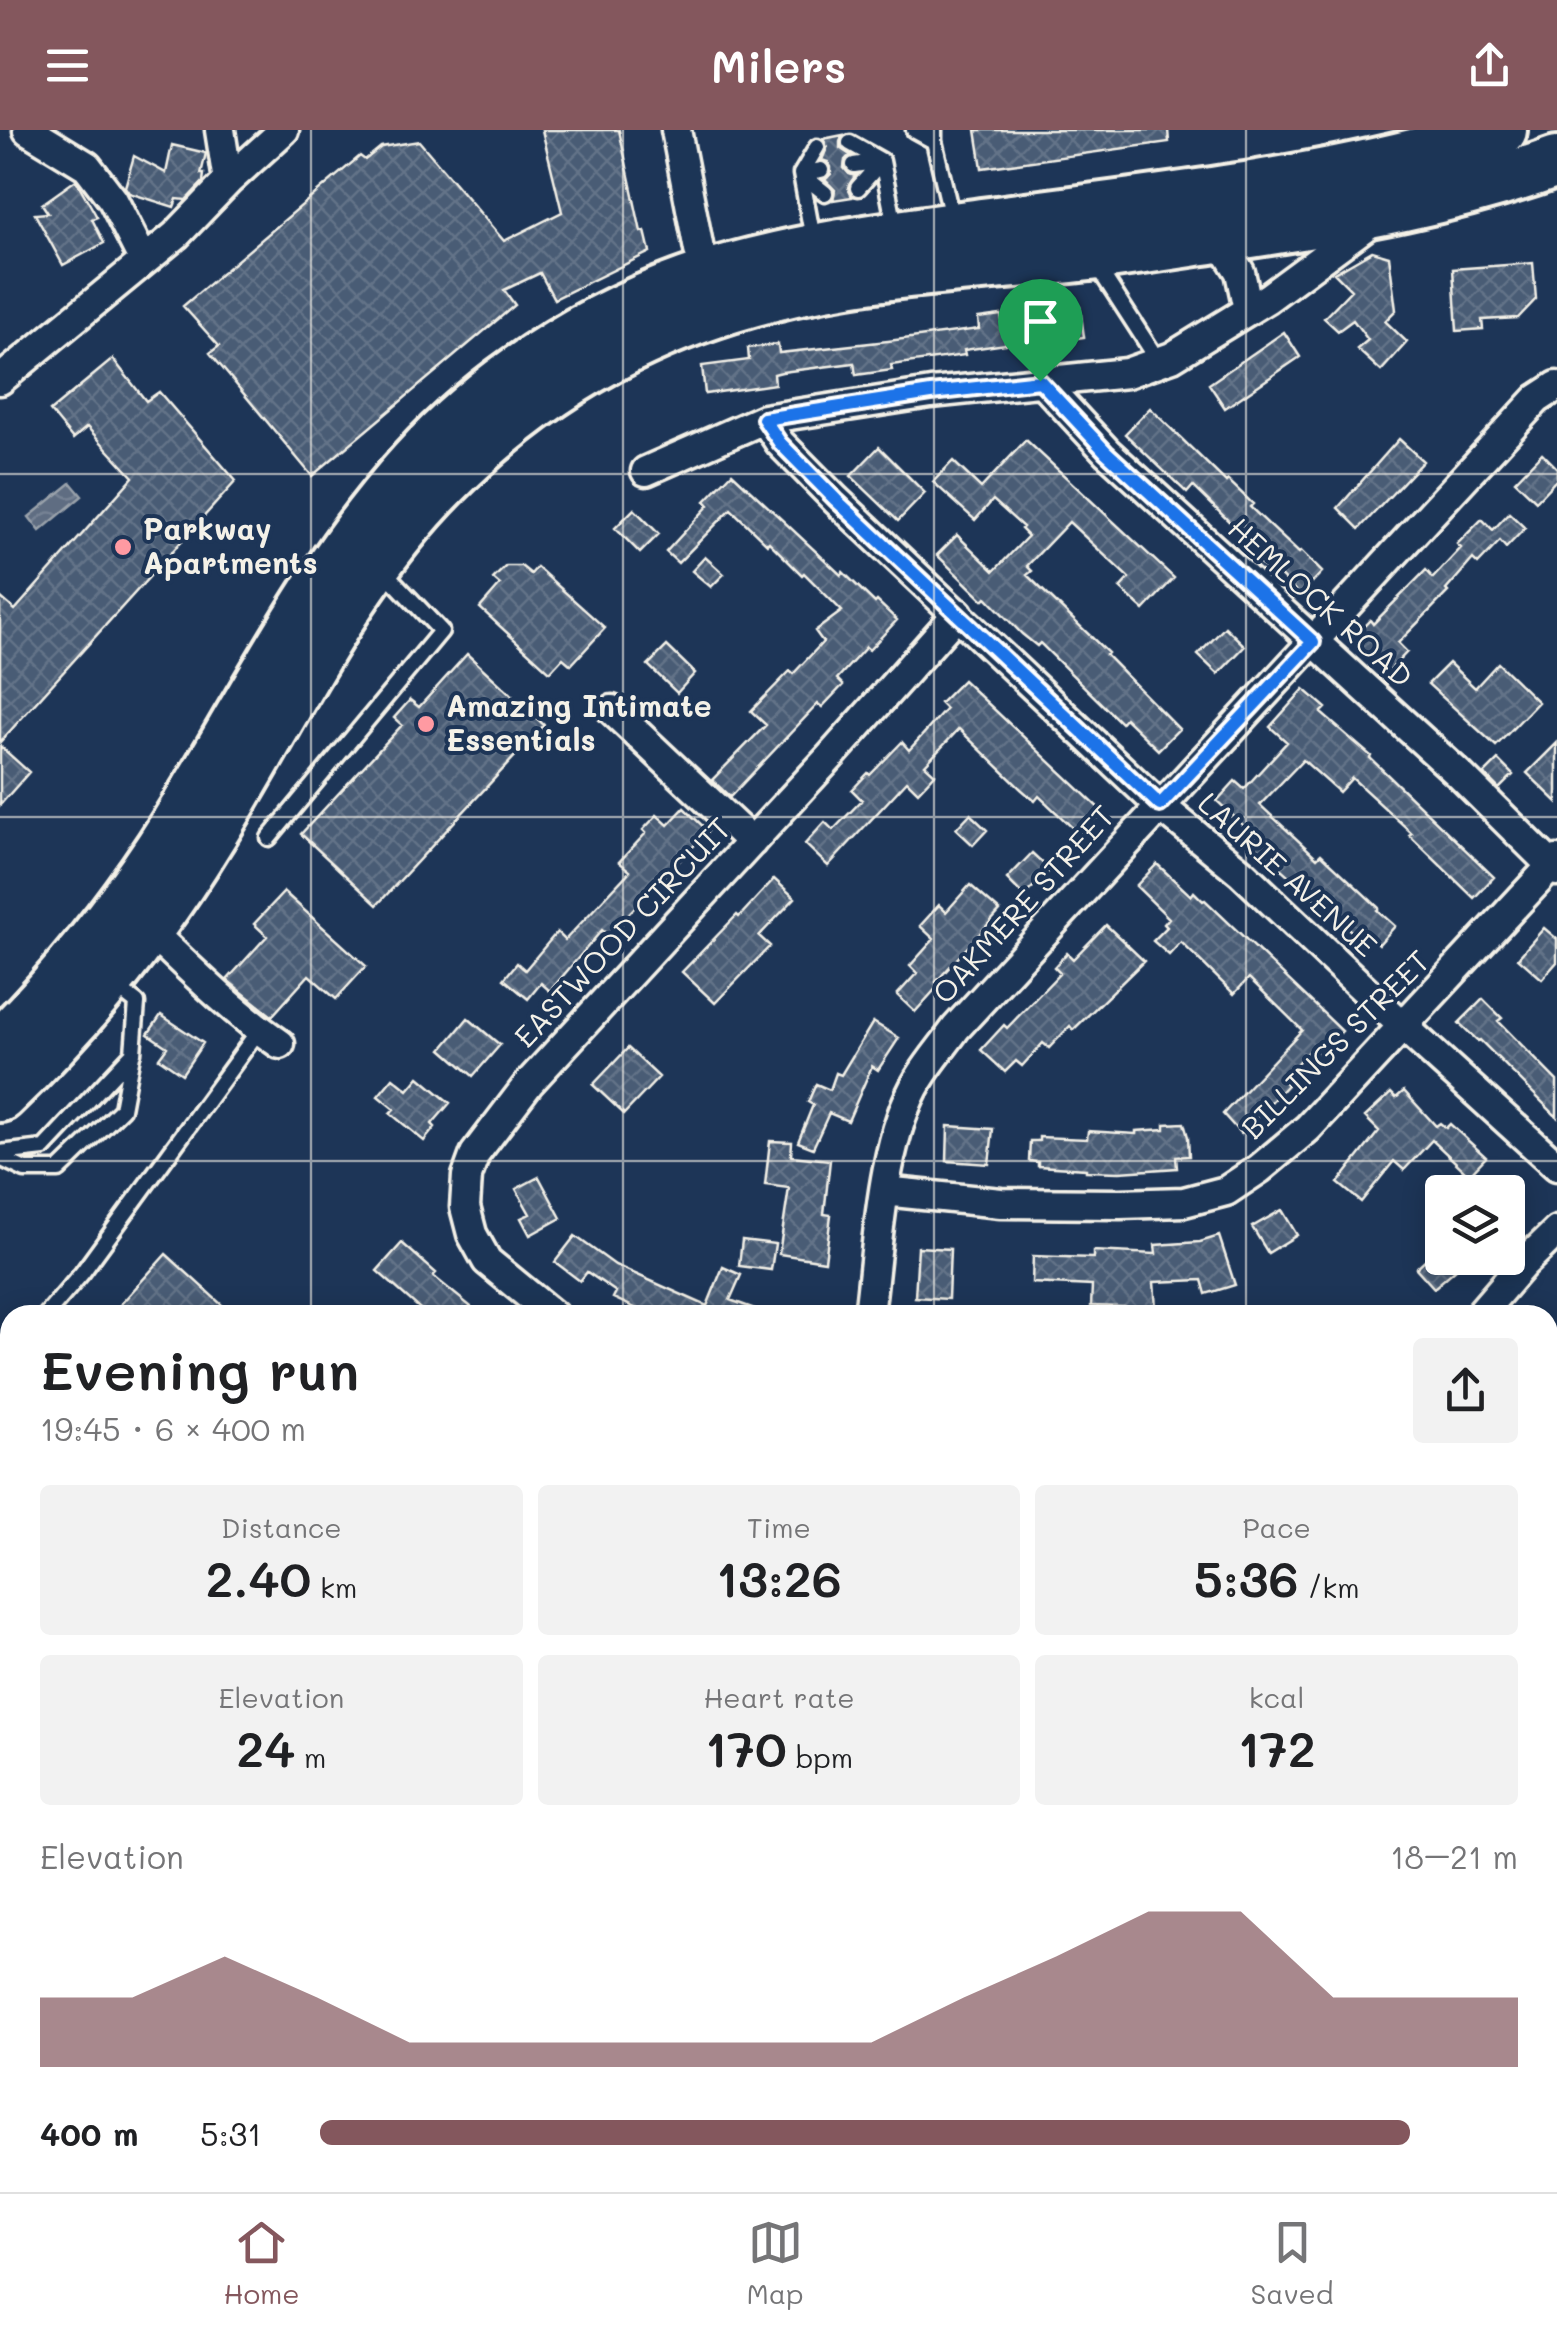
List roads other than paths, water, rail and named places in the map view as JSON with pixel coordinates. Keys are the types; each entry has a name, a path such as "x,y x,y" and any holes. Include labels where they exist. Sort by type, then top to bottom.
{"highway":[{"path":"0,1045 78,959 136,884 312,596 358,528 419,457 481,401 561,343 626,308 713,274 815,250 1313,176 1411,156 1501,130"},
{"path":"0,1096 61,1035 148,929 208,839 316,656 377,564 427,500 516,418 574,377 653,335 740,303 810,287 1089,255 1321,222 1479,188 1557,162"},
{"path":"1387,210 1557,190"}],"street":[{"path":"28,130 88,166 113,200 144,261"},
{"path":"220,130 228,181"},
{"path":"3,370 176,235 284,130"},
{"path":"676,130 700,250 713,274"},
{"path":"646,471 764,419 931,393 1127,373 1159,362 1268,298 1387,210"},
{"path":"1203,239 1228,253 1240,272 1248,309"},
{"name":"HEMLOCK ROAD","path":"1040,381 1106,452 1555,866"},
{"name":"OAKMERE STREET","path":"870,1305 884,1191 900,1120 918,1081 946,1041 1537,399 1557,386"},
{"name":"LAURIE AVENUE","path":"764,419 780,443 1160,805 1242,873 1557,1166"},
{"name":"EASTWOOD CIRCUIT","path":"541,1305 488,1262 472,1234 465,1207 467,1176 475,1154 528,1083 958,614"},
{"path":"612,710 752,842"},
{"name":"BILLINGS STREET","path":"884,1191 1000,1203 1120,1204 1184,1202 1226,1191 1308,1128 1555,866"},
{"path":"148,929 270,1037"},
{"path":"1488,1305 1557,1231"}],"lane":[{"path":"914,130 934,136 954,228"},
{"path":"850,144 882,161"},
{"path":"815,250 801,174 817,147"},
{"path":"854,165 882,161"},
{"path":"858,188 882,161"},
{"path":"882,161 898,236"},
{"path":"801,174 821,170"},
{"path":"801,174 825,194"},
{"path":"1089,255 1159,362"},
{"path":"269,838 441,631 377,564"},
{"path":"0,1156 25,1170 59,1170 122,1109 137,1003 108,980"},
{"path":"55,1305 270,1037"},
{"path":"0,1156 44,1148 132,1053"}],"water":[{"path":"71,483 82,496 40,531 29,517"}],"place":[{"name":"Parkway Apartments","path":"123,547"},
{"name":"Amazing Intimate Essentials","path":"426,724"}]}
